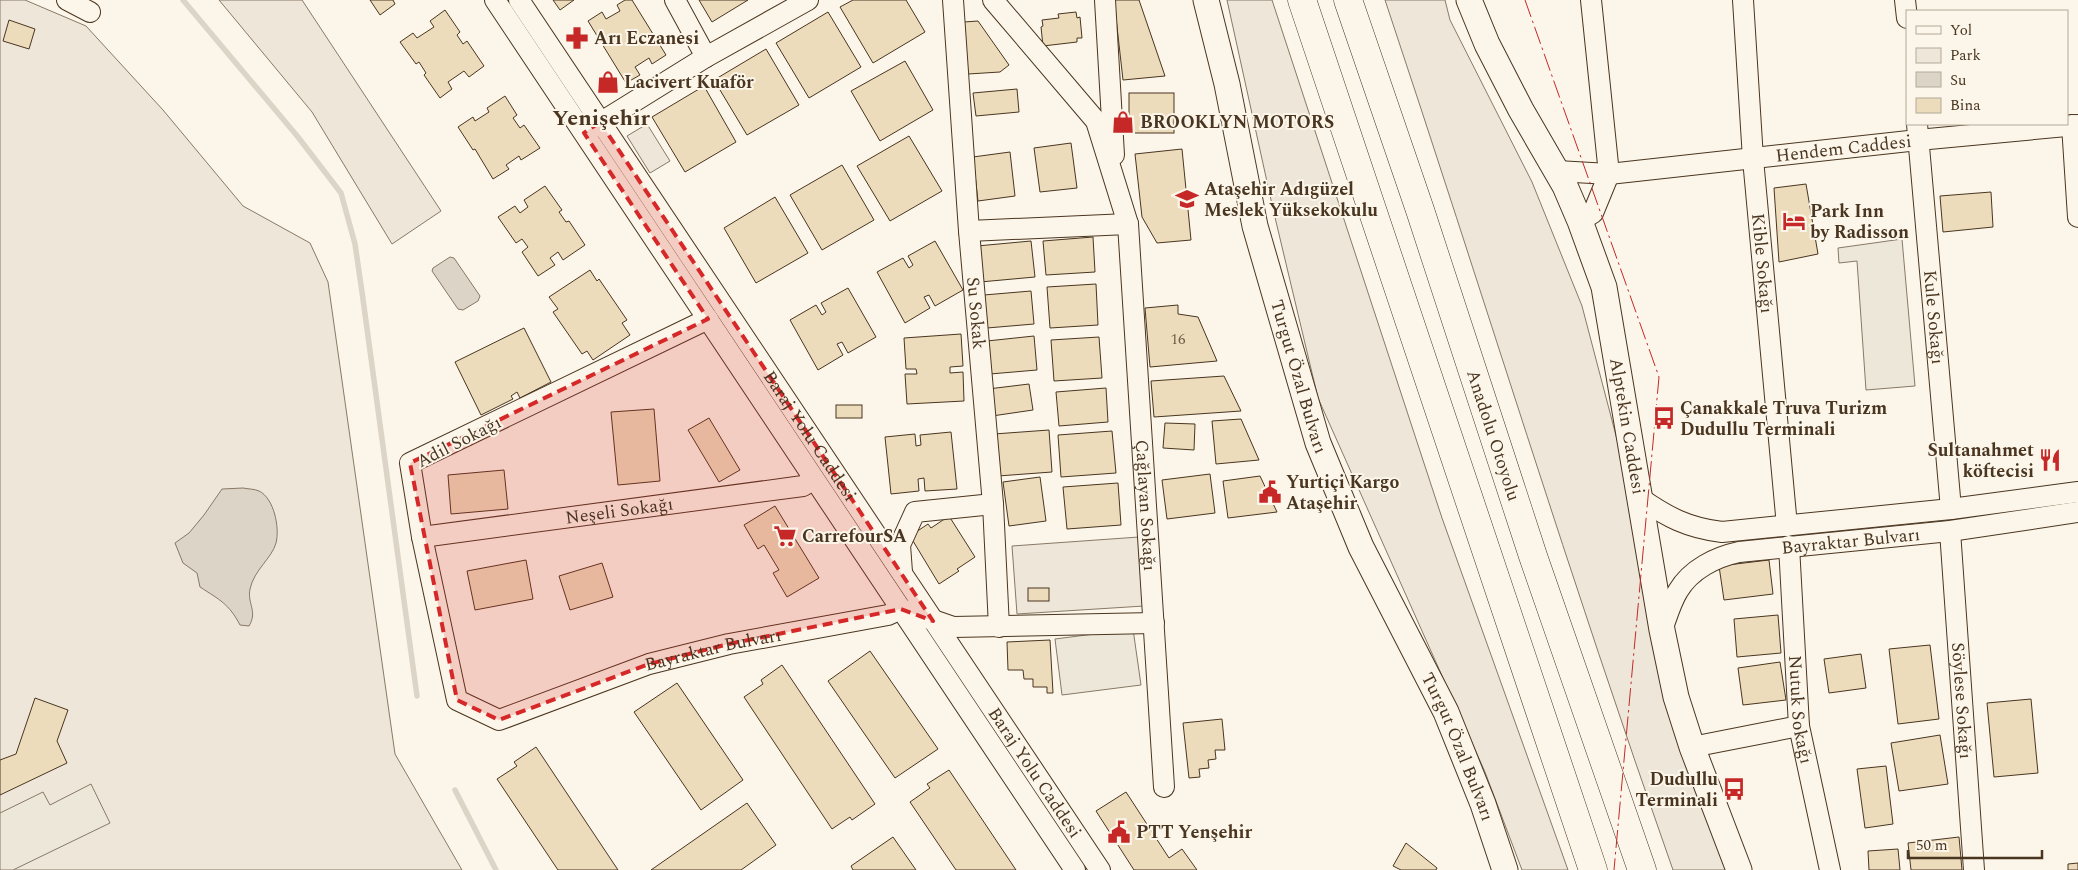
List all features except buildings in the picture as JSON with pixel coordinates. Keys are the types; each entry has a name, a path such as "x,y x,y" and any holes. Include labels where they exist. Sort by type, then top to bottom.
{"highway":[{"path":"1302,0 1594,870"},
{"name":"Anadolu Otoyolu","path":"1348,0 1420,210 1533,556 1642,870"}],"main road":[{"name":"Turgut Özal Bulvarı","path":"1206,0 1227,84 1255,226 1318,443 1361,547 1446,712 1483,804 1505,870"},
{"name":"Alptekin Caddesi","path":"1469,0 1492,53 1521,110 1557,171 1580,221 1604,287 1662,630 1676,697 1692,747 1739,870"}],"street":[{"path":"67,0 90,12"},
{"name":"Baraj Yolu Caddesi","path":"495,0 592,127 902,574 1100,870"},
{"name":"Baraj Yolu Caddesi","path":"519,0 592,127 708,319 1076,870"},
{"path":"675,0 706,57"},
{"path":"592,127 706,57 808,0"},
{"name":"Su Sokak","path":"953,0 969,231 993,504 999,627"},
{"name":"Çağlayan Sokağı","path":"993,0 1096,121 1128,224 1164,787"},
{"path":"1105,0 1116,185"},
{"path":"1580,221 1593,213 1609,174 1591,0"},
{"name":"Kible Sokağı","path":"1743,0 1753,159 1786,526"},
{"path":"2075,125 2078,218"},
{"name":"Hendem Caddesi","path":"1557,171 1609,174 1753,159 1917,132 2075,125"},
{"name":"Kule Sokağı","path":"1917,132 1951,510"},
{"path":"969,231 1128,224"},
{"name":"Adil Sokağı","path":"499,720 457,700 422,537 410,463 708,319"},
{"name":"Neşeli Sokağı","path":"422,537 804,486 814,479"},
{"name":"Bayraktar Bulvarı","path":"1640,498 1668,517 1701,530 1722,532 1951,510 2078,492"},
{"path":"993,504 915,512 900,545 902,574 901,609 953,626 999,627 1154,623"},
{"name":"Bayraktar Bulvarı","path":"1662,630 1679,589 1699,568 1720,556 1789,546 1950,531 2078,512"},
{"name":"Söylese Sokağı","path":"1950,531 1974,870"},
{"name":"Nutuk Sokağı","path":"1789,546 1799,726 1830,870"},
{"name":"Bayraktar Bulvarı","path":"499,720 649,664 729,644 888,615 901,609"},
{"path":"1692,747 1799,726"}],"highlighted area":[{"path":"600,122 933,621 901,609 729,644 649,664 499,720 457,700 410,463 708,319 584,133"}],"green space":[{"path":"0,0 25,0 86,26 163,110 243,206 310,243 328,282 395,754 462,870 0,870"},
{"path":"219,0 302,0 441,211 392,244 312,112"},
{"path":"1227,0 1272,0 1442,518 1568,870 1522,870 1485,772 1318,398 1273,209"},
{"path":"1385,0 1445,0 1450,20 1532,182 1582,306 1730,870 1673,870 1563,545"},
{"path":"647,124 670,161 650,173 627,136"},
{"path":"1139,537 1144,606 1017,614 1012,546"}],"shaded area":[{"path":"1902,239 1915,386 1866,390 1857,261 1839,263 1838,248"},
{"path":"1133,629 1141,685 1062,695 1055,639"},
{"path":"91,784 110,823 13,870 0,870 0,813 43,792 50,805"}],"water":[{"path":"450,257 454,258 480,296 478,301 463,310 458,309 432,271 433,268"},
{"path":"243,488 257,490 269,500 275,514 277,530 274,549 252,582 249,594 253,616 249,626 240,625 228,607 200,587 197,573 183,563 175,543 189,533 222,489"}],"waterway":[{"path":"183,0 298,137 341,193 355,244 417,696"},
{"path":"455,790 496,870"}],"power":[{"path":"1525,0 1659,377 1614,870"}],"place":[{"name":"Arı Eczanesi","path":"577,38"},
{"name":"Lacivert Kuaför","path":"608,82"},
{"name":"BROOKLYN MOTORS","path":"1123,122"},
{"name":"Ataşehir Adıgüzel Meslek Yüksekokulu","path":"1187,199"},
{"name":"Park Inn by Radisson","path":"1794,221"},
{"name":"Çanakkale Truva Turizm Dudullu Terminali","path":"1664,418"},
{"name":"Sultanahmet köftecisi","path":"2050,460"},
{"name":"Yurtiçi Kargo Ataşehir","path":"1270,492"},
{"name":"CarrefourSA","path":"785,536"},
{"name":"Dudullu Terminali","path":"1734,789"},
{"name":"PTT Yenşehir","path":"1119,832"}],"district":[{"name":"Yenişehir","path":"601,118"}]}
